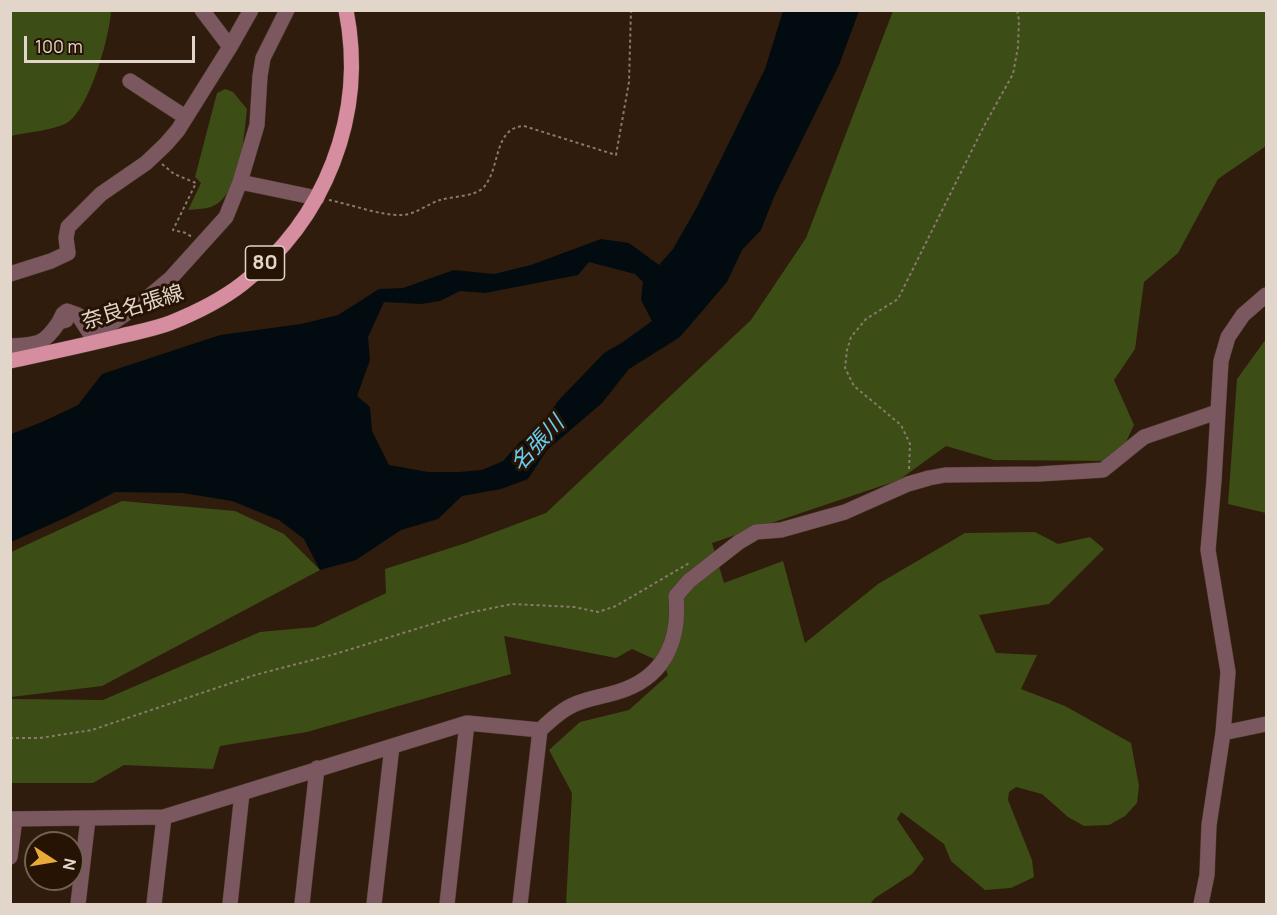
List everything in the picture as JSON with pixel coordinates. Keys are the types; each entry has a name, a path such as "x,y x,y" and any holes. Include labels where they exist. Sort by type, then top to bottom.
{"main road":[{"name":"奈良名張線","path":"10,361 167,324 214,303 228,294 274,255 306,218 337,152 350,99 351,39 346,10"}],"street":[{"path":"202,10 230,47"},
{"path":"10,273 51,261 68,253 66,238 68,226 101,194 154,156 171,139 251,10"},
{"path":"10,346 40,342 48,338 67,311 78,315 89,332 103,329 140,304 170,279 226,217 240,182 257,125 263,58 287,10"},
{"path":"130,81 186,116"},
{"path":"240,182 317,198"},
{"path":"1206,903 1209,825 1223,733 1228,672 1208,550 1215,480 1221,361 1228,337 1242,315 1266,295"},
{"path":"59,322 69,320 75,323 80,346"},
{"path":"10,857 13,819 164,817 467,723 540,730 571,705 627,689 657,669 675,637 676,596 689,581 739,542 756,532 781,530 844,512 908,484 945,476 1104,470 1144,437 1217,412"},
{"path":"447,904 467,723"},
{"path":"1223,733 1266,724"},
{"path":"520,904 540,730"},
{"path":"375,904 392,746"},
{"path":"302,904 317,768"},
{"path":"230,904 242,793"},
{"path":"154,904 164,817"},
{"path":"78,904 88,819"}],"path":[{"path":"317,198 403,215 439,200 475,193 484,187 493,172 505,133 513,126 524,126 616,155 629,82 631,10"},
{"path":"908,484 910,444 901,425 854,386 844,368 847,350 851,337 866,319 898,299 984,126 1013,74 1018,46 1017,10"},
{"path":"154,156 169,172 196,183 173,230 186,232 201,245"},
{"path":"10,738 40,738 92,730 255,675 335,654 468,613 512,604 574,607 598,612 616,606 697,558"}],"green space":[{"path":"10,11 111,11 107,37 90,90 74,117 65,124 11,136"},
{"path":"893,11 1266,11 1266,146 1218,179 1178,253 1144,282 1135,349 1114,380 1134,425 1117,461 994,460 946,446 899,480 712,543 724,583 783,561 805,643 878,584 965,533 1035,532 1058,544 1090,537 1104,549 1049,604 979,615 996,653 1037,655 1021,689 1065,706 1131,743 1139,786 1137,803 1125,816 1109,825 1084,826 1068,817 1042,794 1016,787 1009,792 1008,800 1032,860 1034,877 1011,888 985,890 951,861 944,844 901,812 897,819 924,859 912,874 875,898 870,904 566,904 572,793 549,750 580,722 629,710 668,675 663,663 632,649 616,658 504,636 511,674 307,732 220,746 213,769 124,765 93,783 11,783 11,699 103,700 260,632 315,627 386,593 385,569 466,543 546,513 751,320 806,238"},
{"path":"225,89 233,92 247,109 242,149 235,178 221,201 211,207 188,210 201,183 195,177 217,93"},
{"path":"1266,339 1266,513 1228,504 1237,379"},
{"path":"122,501 235,511 284,534 320,570 102,686 11,697 11,552"}],"water":[{"name":"名張川","path":"783,11 859,11 839,65 774,197 761,230 742,250 727,282 680,337 629,369 602,403 547,450 528,479 501,489 462,496 438,519 401,530 356,560 320,570 304,539 279,520 232,501 183,493 115,492 11,542 11,434 78,405 102,374 220,335 301,324 338,315 379,289 403,288 454,270 494,274 531,265 601,239 629,243 659,265 673,249 697,207 765,69","holes":["589,262 635,274 643,282 641,300 652,321 604,353 558,401 539,428 520,442 503,461 482,470 459,472 428,472 389,465 372,431 370,407 357,396 370,360 368,337 384,302 421,304 440,301 460,291 485,293 578,275"]}]}
